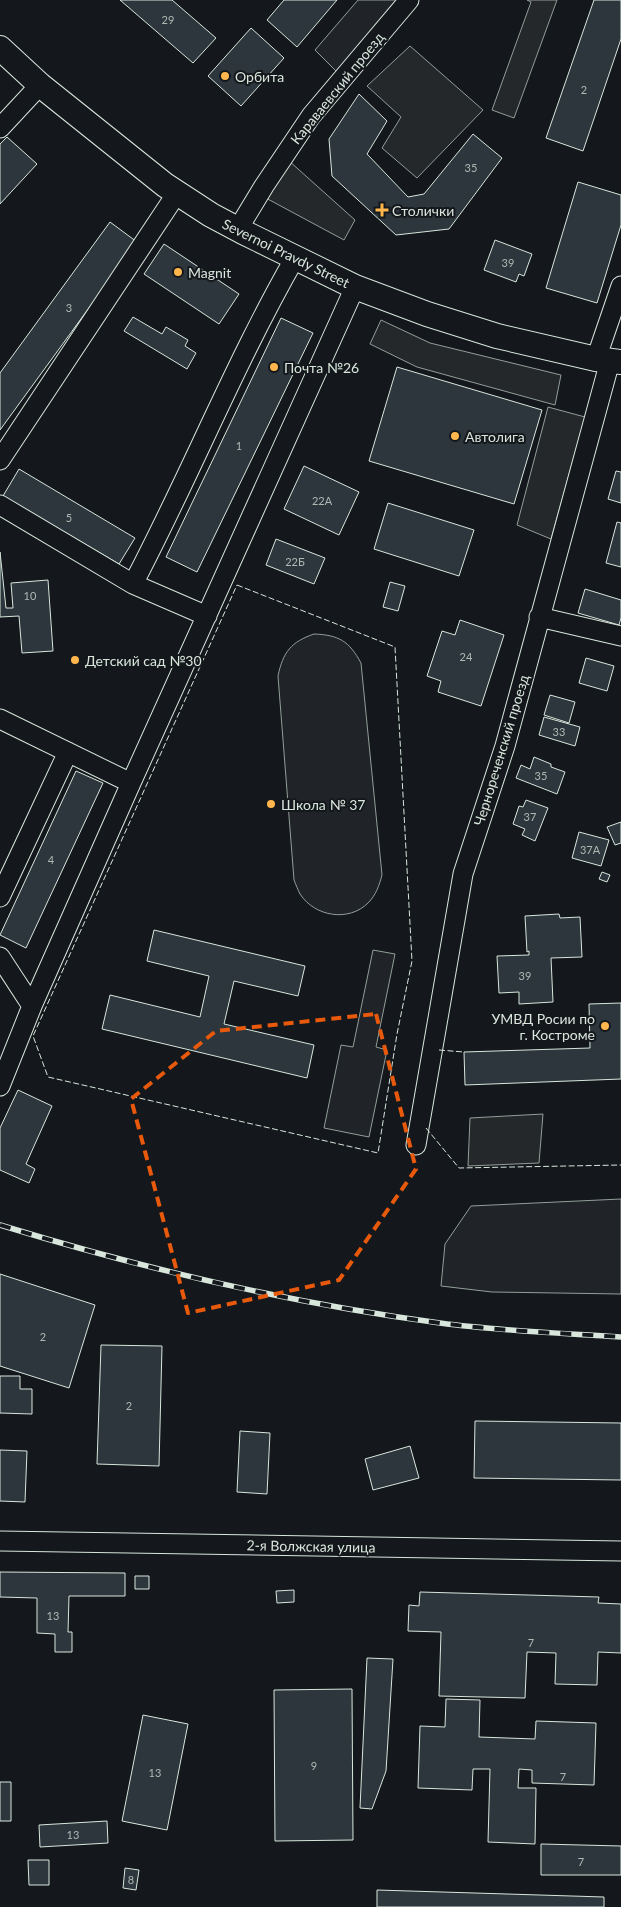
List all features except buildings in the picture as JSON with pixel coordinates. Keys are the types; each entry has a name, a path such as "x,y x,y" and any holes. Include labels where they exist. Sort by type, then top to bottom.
{"main road":[{"name":"Severnoi Pravdy Street","path":"0,48 40,84 143,168 211,215 238,229 296,256 354,287 427,314 497,336 609,361"}],"street":[{"name":"Караваевский проезд","path":"238,229 311,116 408,0"},
{"path":"0,128 40,84"},
{"path":"0,460 178,193"},
{"path":"133,584 162,528 271,300 296,256"},
{"name":"Чернореченский проезд","path":"416,1145 462,874 505,746 609,361 621,286"},
{"path":"0,1086 32,1006 354,287"},
{"path":"0,505 133,584 207,616"},
{"path":"539,617 621,636"},
{"path":"0,718 131,783"},
{"path":"0,897 68,752"},
{"path":"0,957 32,1006"},
{"name":"2-я Волжская улица","path":"0,1541 621,1551"}],"highlighted area":[{"path":"376,1014 416,1169 339,1280 188,1313 131,1099 216,1031"}],"shaded area":[{"path":"358,0 397,0 337,72 315,50"},
{"path":"527,0 557,0 514,118 492,110 531,2"},
{"path":"410,46 483,110 417,178 382,148 401,117 367,86"},
{"path":"288,160 355,220 344,240 264,197"},
{"path":"381,320 430,343 561,375 555,405 417,367 370,344"},
{"path":"548,407 585,417 551,539 517,525"},
{"path":"314,634 337,638 347,644 357,655 361,663 382,875 377,890 368,903 360,909 342,915 323,912 314,908 300,894 294,880 278,676 289,649 299,641"},
{"path":"373,950 395,954 376,1047 387,1050 369,1137 324,1128 341,1045 353,1047"},
{"path":"543,1114 539,1163 468,1166 470,1118"},
{"path":"621,1199 621,1294 492,1292 441,1286 445,1244 471,1206"}],"railway":[{"path":"0,1225 163,1270 273,1295 328,1305 463,1326 621,1337"}],"fence":[{"path":"237,585 395,647 412,961 397,1034 378,1153 48,1077 33,1036 237,585"},
{"path":"439,1050 464,1052"},
{"path":"426,1128 459,1168 621,1165"}],"place":[{"name":"Орбита","path":"225,76"},
{"name":"Столички","path":"382,210"},
{"name":"Magnit","path":"178,272"},
{"name":"Почта №26","path":"274,367"},
{"name":"Автолига","path":"455,436"},
{"name":"Детский сад №30","path":"75,660"},
{"name":"Школа № 37","path":"271,804"},
{"name":"УМВД Росии по г. Костроме","path":"605,1026"}]}
